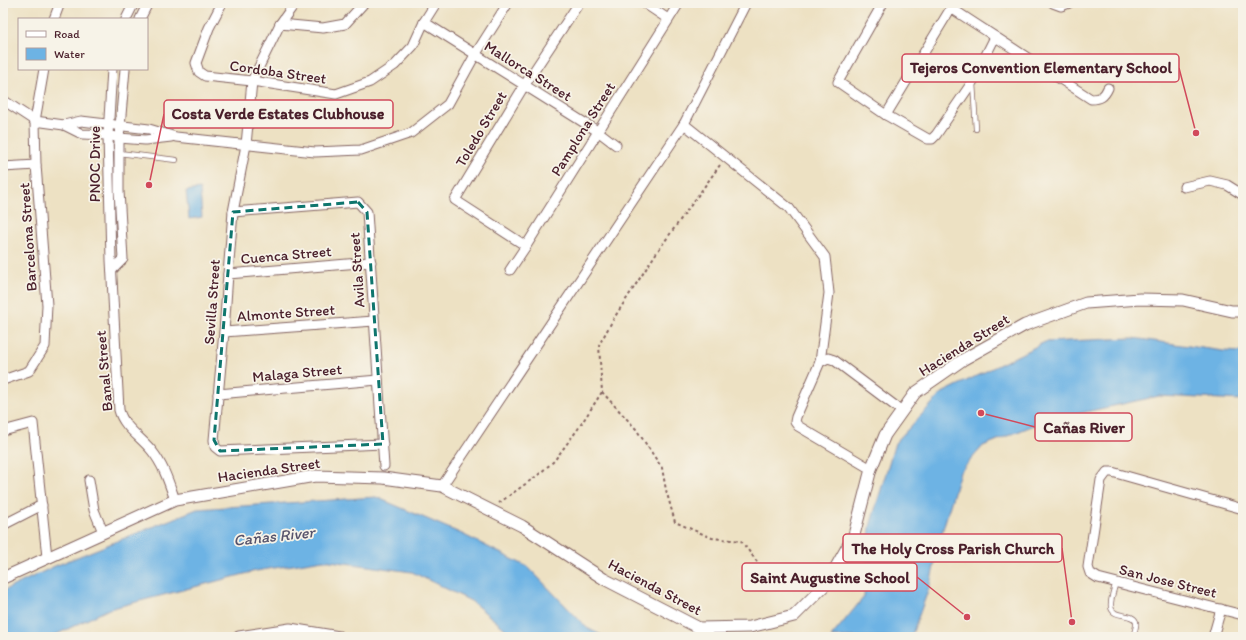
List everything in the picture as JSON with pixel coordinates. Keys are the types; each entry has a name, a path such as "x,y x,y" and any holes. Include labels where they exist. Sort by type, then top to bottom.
{"street":[{"path":"54,18 60,3"},
{"path":"126,18 134,3"},
{"path":"140,18 148,3"},
{"name":"Cordoba Street","path":"222,3 196,63 199,72 205,76 252,81 336,94 370,82 395,65 413,46 424,22 436,3"},
{"name":"Sevilla Street","path":"294,3 280,24 252,81 246,145 233,212 214,440 215,447 220,451 383,444"},
{"path":"280,24 322,28 345,24 364,3"},
{"path":"64,125 82,121 149,129 176,137 315,152 361,150 412,133 448,104 475,55 508,3"},
{"name":"Toledo Street","path":"526,246 455,200 524,86 579,3"},
{"path":"644,3 668,19"},
{"name":"Pamplona Street","path":"510,270 599,132 679,3"},
{"path":"442,486 684,124 746,3"},
{"path":"883,3 838,82 886,115 928,139 932,139 973,81 995,37"},
{"path":"1053,3 1061,6 1069,3"},
{"path":"886,115 952,6 995,37 1091,99 1099,99 1106,94 1108,88"},
{"name":"Mallorca Street","path":"424,22 599,132 616,145"},
{"name":"Barcelona Street","path":"3,380 29,371 45,346 47,306 36,164 35,121 44,70"},
{"name":"PNOC Drive","path":"112,70 108,135 112,270"},
{"name":"PNOC Drive","path":"123,259 119,191 119,138 125,70"},
{"path":"3,100 35,121 64,125 82,134 108,135 119,138 145,140 176,137"},
{"path":"684,124 789,208 825,257 829,293 820,362 795,422 798,426 871,469"},
{"path":"3,167 36,164"},
{"path":"1184,187 1210,181 1226,185 1243,195"},
{"name":"Avila Street","path":"233,212 358,202 367,212 384,466"},
{"path":"111,260 123,259"},
{"path":"112,270 123,259"},
{"name":"Cuenca Street","path":"228,274 371,262"},
{"name":"Banal Street","path":"112,270 120,415 124,422 159,460 175,500"},
{"name":"Hacienda Street","path":"3,578 175,500 315,476 383,478 442,486 522,526 604,579 699,628 750,627 794,616 827,583 854,535 871,469 885,435 915,393 964,359 1026,325 1086,303 1140,298 1183,300 1232,311 1241,311 1243,309"},
{"name":"Almonte Street","path":"224,332 374,321"},
{"path":"820,362 828,358 834,360 902,411"},
{"name":"Malaga Street","path":"218,394 378,380"},
{"path":"3,431 33,423 47,557"},
{"name":"San Jose Street","path":"1243,509 1112,472 1107,472 1101,480 1088,563 1088,571 1095,577 1243,615"},
{"path":"89,480 94,510 103,532"},
{"path":"3,525 42,505"},
{"path":"1213,637 1221,609"},
{"path":"239,637 290,629 339,637"}],"lane":[{"path":"973,81 976,129"},
{"path":"119,153 176,160"},
{"path":"1116,582 1110,606 1115,613 1136,620 1133,637"}],"path":[{"path":"489,509 505,499 554,461 578,429 602,392 599,346 614,318 657,252 720,164"},
{"path":"602,392 636,429 662,468 674,522 712,538 741,541 762,568 788,579 832,575"}],"highlighted area":[{"path":"358,202 367,212 383,444 220,451 214,440 233,212"}],"water":[{"path":"200,189 202,217 189,219 186,191"},
{"path":"1133,338 1223,351 1243,352 1243,400 1159,396 1044,421 983,446 960,472 943,529 929,588 911,637 831,637 864,597 870,526 895,443 942,393 1045,342"},
{"path":"376,497 462,534 528,567 587,628 605,637 515,637 471,601 412,572 323,560 256,571 109,609 51,637 3,637 3,591 55,566 197,509"}],"place":[{"name":"Tejeros Convention Elementary School","path":"1196,133"},
{"name":"Costa Verde Estates Clubhouse","path":"149,185"},
{"name":"Cañas River","path":"981,413"},
{"name":"Saint Augustine School","path":"967,617"},
{"name":"The Holy Cross Parish Church","path":"1072,622"}]}
